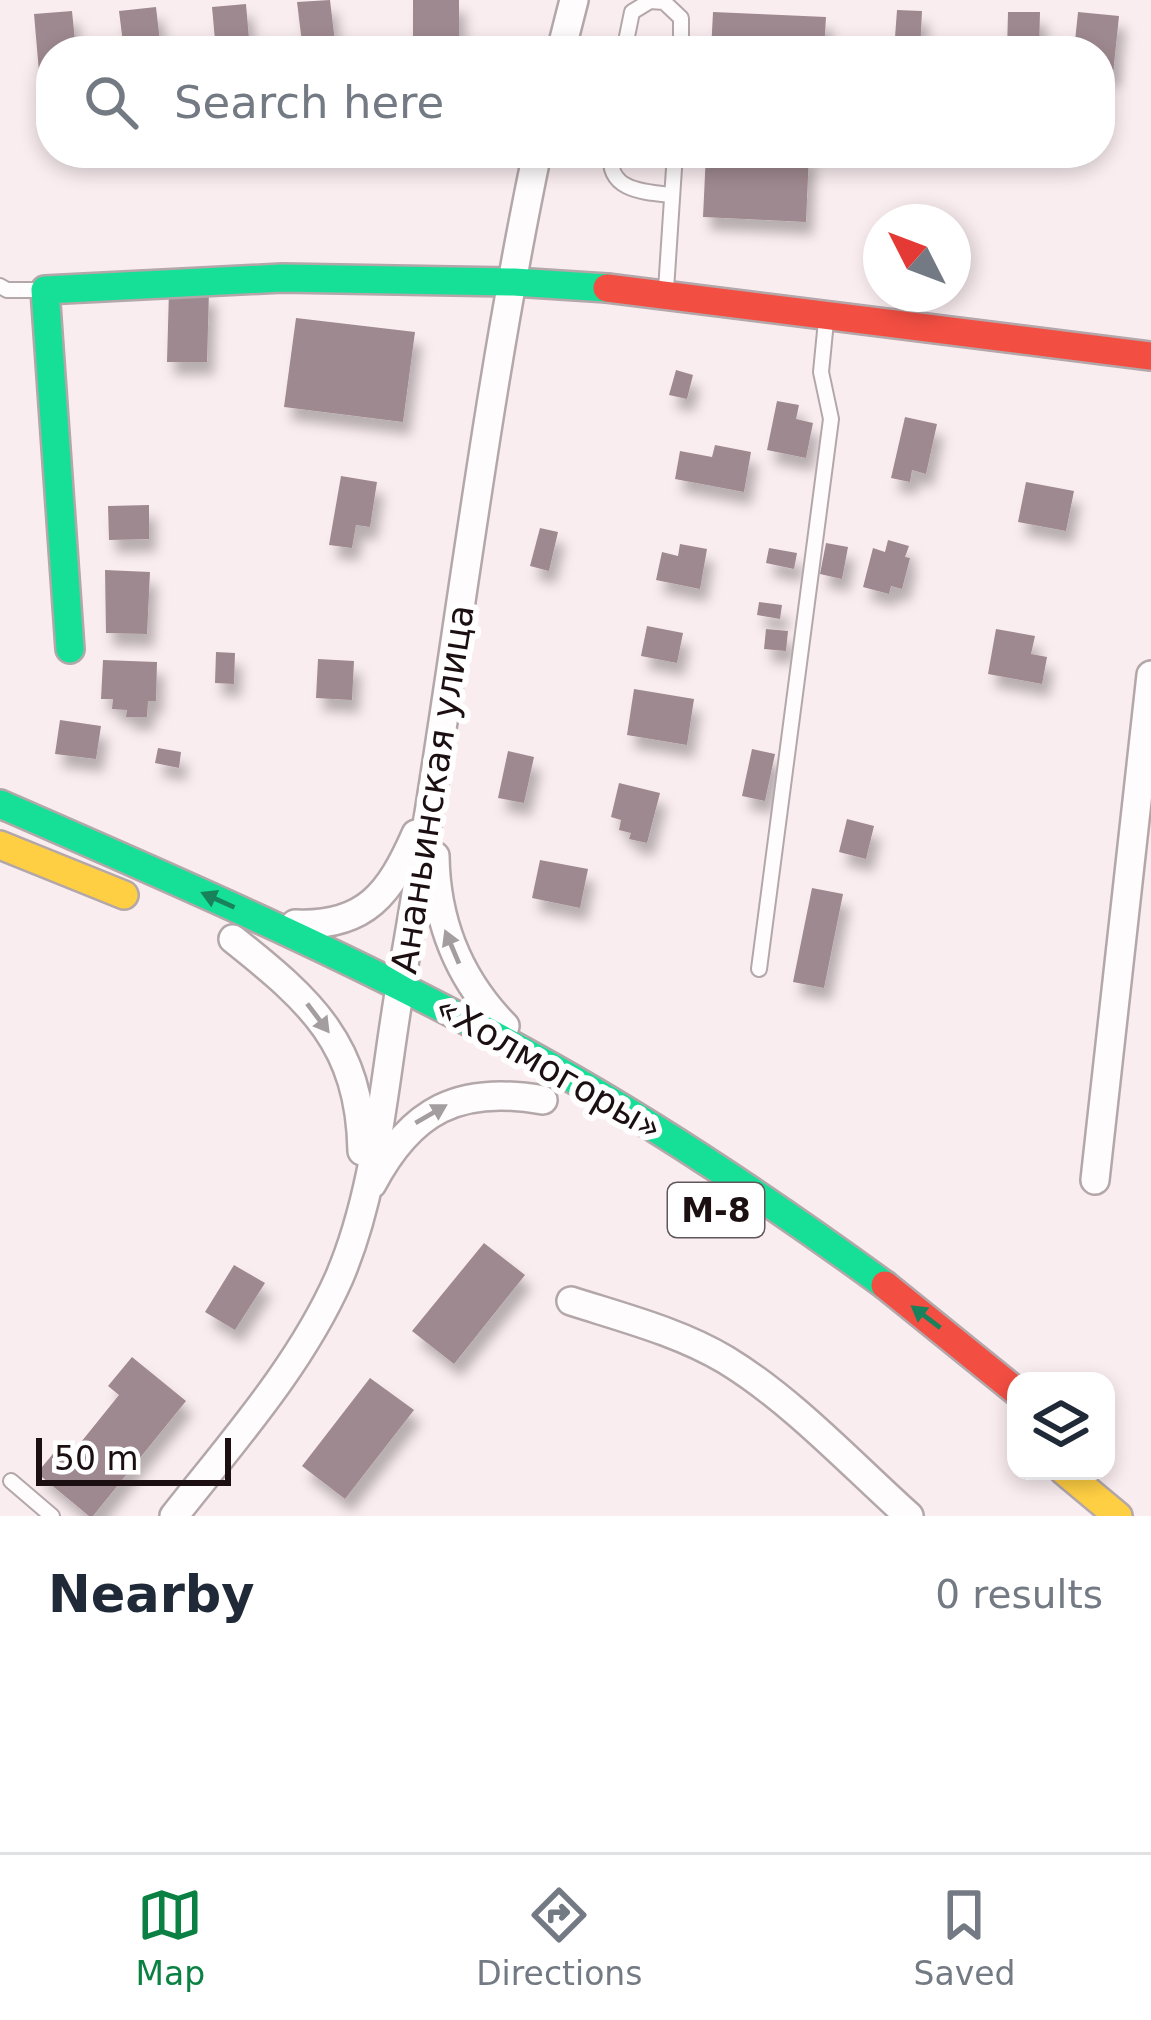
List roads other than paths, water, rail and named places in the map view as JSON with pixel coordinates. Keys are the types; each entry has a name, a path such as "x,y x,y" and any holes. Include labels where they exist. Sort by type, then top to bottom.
{"main road":[{"path":"70,650 45,290 282,278 514,282 666,295 1151,356"},
{"name":"«Холмогоры»","path":"2,805 260,918 553,1067 812,1233 937,1324 1007,1383"},
{"path":"0,845 147,904"},
{"path":"222,934 334,988"},
{"name":"«Холмогоры»","path":"487,1069 571,1117"},
{"path":"1075,1480 1118,1516"},
{"path":"1111,1480 1148,1516"}],"street":[{"path":"565,36 574,0"},
{"name":"Ананьинская улица","path":"174,1516 303,1344 339,1277 362,1204 435,791 534,168"},
{"path":"1095,1180 1151,675"},
{"path":"260,918 314,925 365,910 401,867 435,791"},
{"path":"435,791 436,895 454,955 500,1020 553,1067"},
{"path":"222,934 299,995 342,1054 358,1094 362,1204"},
{"path":"362,1204 399,1139 430,1113 474,1097 542,1100"},
{"path":"571,1301 662,1330 728,1361 909,1516"}],"lane":[{"path":"627,36 632,11 650,2 664,2 681,18 681,36"},
{"path":"611,168 621,184 634,190 673,195"},
{"path":"666,295 674,168"},
{"path":"0,286 45,290"},
{"path":"759,969 831,419 821,372 826,316"},
{"path":"11,1481 52,1516"}]}
